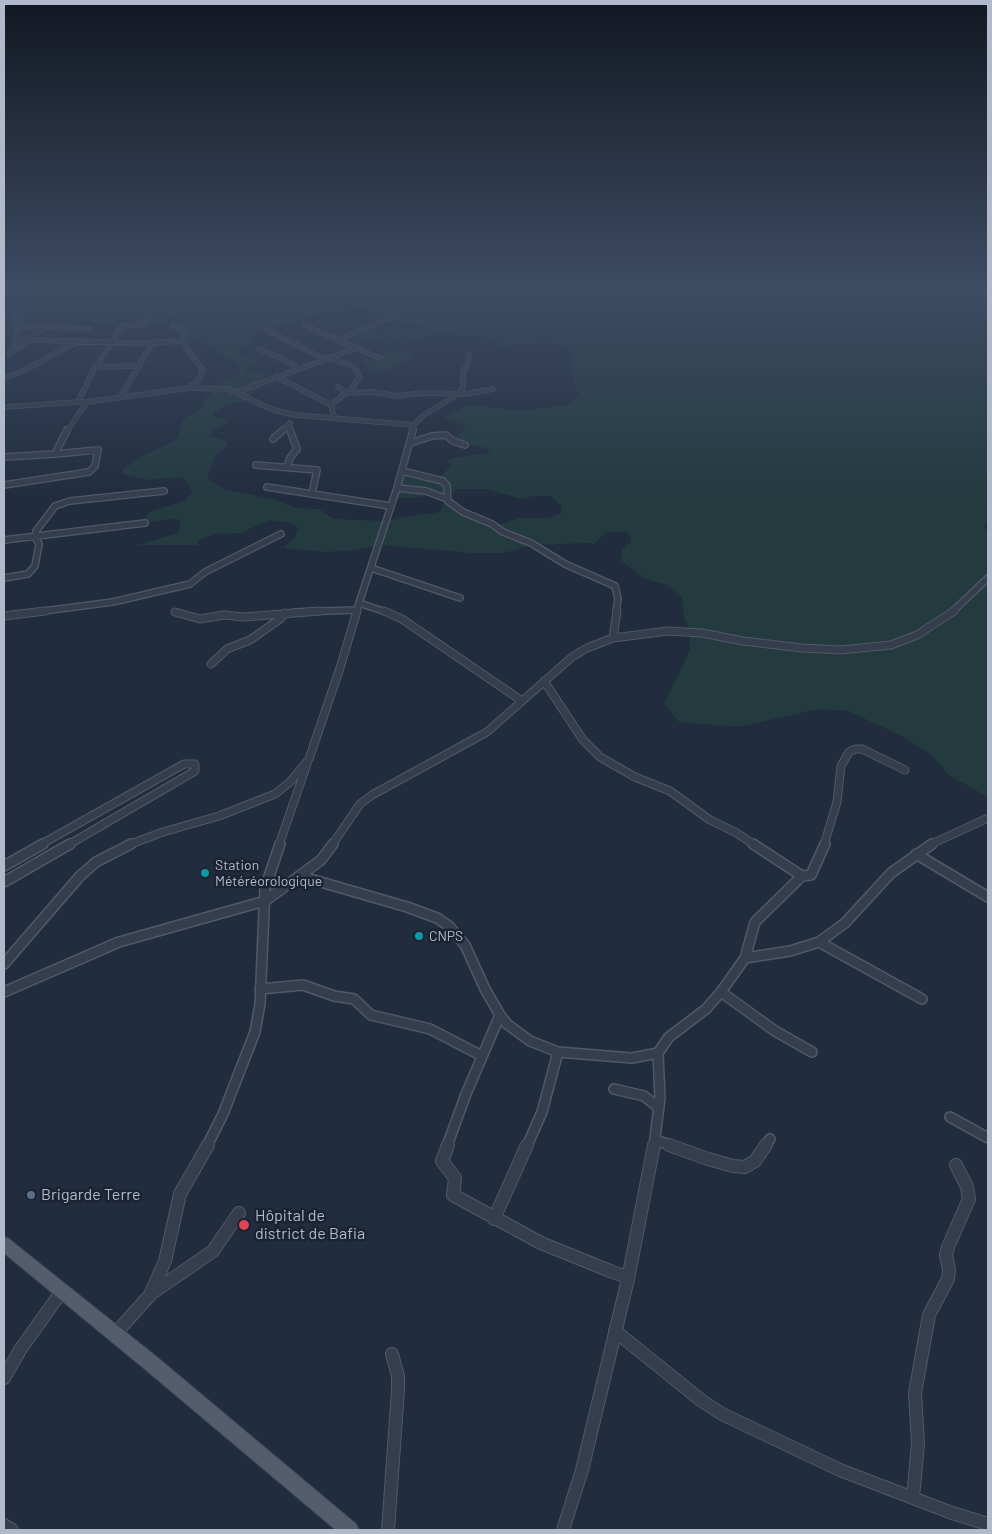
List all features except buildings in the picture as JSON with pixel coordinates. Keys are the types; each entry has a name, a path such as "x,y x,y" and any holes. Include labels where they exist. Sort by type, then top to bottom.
{"main road":[{"path":"4,1244 350,1530"}],"street":[{"path":"4,378 40,362"},
{"path":"78,402 87,380 99,362"},
{"path":"121,396 142,362"},
{"path":"189,388 200,378 203,370 197,362"},
{"path":"288,362 295,366 294,370"},
{"path":"237,392 316,362"},
{"path":"331,405 354,386 360,377 357,369 349,363 342,362"},
{"path":"150,1294 165,1261 180,1194 223,1114 255,1032 268,878 340,668 358,606 397,488 414,425 424,415 457,395 462,387 463,371 468,362"},
{"path":"95,367 139,366"},
{"path":"276,376 331,405 334,417"},
{"path":"338,387 346,393 372,392 397,396 423,393 457,395 493,389"},
{"path":"4,407 87,402 189,388 214,388 237,392 273,410 296,415 414,425"},
{"path":"55,454 70,424 87,402"},
{"path":"273,439 296,415"},
{"path":"287,467 290,458 297,449 288,425"},
{"path":"410,443 432,436 446,435 453,441 465,445"},
{"path":"4,457 98,450 95,466 88,472 4,485"},
{"path":"256,465 318,470 312,494"},
{"path":"402,470 444,481 447,486 447,499"},
{"path":"267,486 390,506"},
{"path":"397,488 426,491 440,495 468,515 492,524 500,531 531,543 564,564 615,586 618,598 613,638"},
{"path":"4,578 28,574 32,570 37,559 39,525 58,504 164,490"},
{"path":"4,540 37,539 49,535 145,523"},
{"path":"4,616 114,602 190,584 205,572 281,534"},
{"path":"371,568 460,598"},
{"path":"4,992 119,942 265,901 321,860 360,804 385,787 487,732 579,652 613,638 647,633 691,632 802,648 841,650 891,645 917,635 939,623 959,607 988,578"},
{"path":"175,612 200,618 224,615 244,617 358,606 382,610 402,619 522,701"},
{"path":"211,664 228,649 250,640 280,619 285,615 285,612"},
{"path":"544,681 583,740 600,757 635,777 670,792 710,820 735,832 802,876"},
{"path":"745,958 755,922 802,876 811,875 824,847 837,802 841,766 849,752 855,749 862,749 905,770"},
{"path":"4,964 80,876 96,862 124,847 163,832 219,816 275,794 290,782 309,759"},
{"path":"4,866 184,764 195,764 195,771 158,794 4,882"},
{"path":"563,1530 582,1470 629,1275 655,1140 659,1108 658,1053 669,1037 695,1020 721,992 738,964 745,958 790,951 819,942 846,922 885,879 916,854 939,839 988,818"},
{"path":"916,854 988,897"},
{"path":"300,876 407,907 437,918 449,926 465,945 485,989 500,1015 508,1024 530,1041 558,1052 632,1058 658,1053"},
{"path":"819,942 922,998"},
{"path":"260,989 303,985 334,996 354,999 371,1015 430,1029 482,1056"},
{"path":"721,992 775,1030 812,1052"},
{"path":"500,1015 466,1094 442,1161 454,1178 453,1195 494,1219 579,1260 624,1276 629,1275"},
{"path":"494,1219 542,1112 558,1052"},
{"path":"614,1089 644,1096 659,1108"},
{"path":"950,1118 988,1138"},
{"path":"655,1140 708,1159 733,1166 745,1167 755,1161 770,1139"},
{"path":"914,1498 918,1443 915,1393 929,1315 948,1279 946,1255 948,1247 969,1199 967,1187 956,1165"},
{"path":"115,1334 150,1294 213,1251 239,1213"},
{"path":"4,1378 20,1350 62,1291"},
{"path":"615,1330 702,1401 722,1414 840,1470 988,1524"},
{"path":"388,1530 398,1390 398,1376 392,1354"},
{"path":"4,1525 12,1530"}],"green space":[{"path":"233,362 257,362 245,368 245,371 249,374 261,372 266,375 261,387 244,400 213,413 214,416 228,420 226,424 213,430 210,436 227,441 228,444 215,456 207,479 226,490 273,499 296,508 319,509 334,519 386,521 435,513 442,509 444,497 429,495 412,498 393,498 402,470 438,479 452,465 446,461 458,457 487,454 490,449 458,444 456,437 463,431 466,425 443,418 463,407 482,406 513,410 567,405 579,394 574,384 571,362 988,362 988,522 985,524 985,529 988,531 988,797 950,776 931,755 904,737 848,711 819,709 738,727 679,722 664,703 690,650 690,632 684,617 682,598 667,585 645,579 621,561 622,550 631,541 627,532 607,532 594,544 532,545 504,553 468,553 383,545 347,551 322,552 283,548 295,538 298,528 290,523 269,520 241,533 216,534 198,540 198,545 137,545 178,533 181,521 177,519 147,522 143,520 151,511 184,501 192,493 189,484 182,477 148,480 125,475 122,473 122,470 143,456 176,440 182,420 204,407 203,401 223,381 240,373 238,364","holes":["458,489 487,489 522,499 533,496 551,496 562,507 561,513 547,518 520,518 496,526 468,515 448,500 449,493"]},
{"path":"365,362 405,362 395,368 375,373 368,370 369,366"}],"place":[{"name":"Station Météréorologique","path":"205,873"},
{"name":"CNPS","path":"419,936"},
{"name":"Brigarde Terre","path":"31,1195"},
{"name":"Hôpital de district de Bafia","path":"244,1225"}]}
